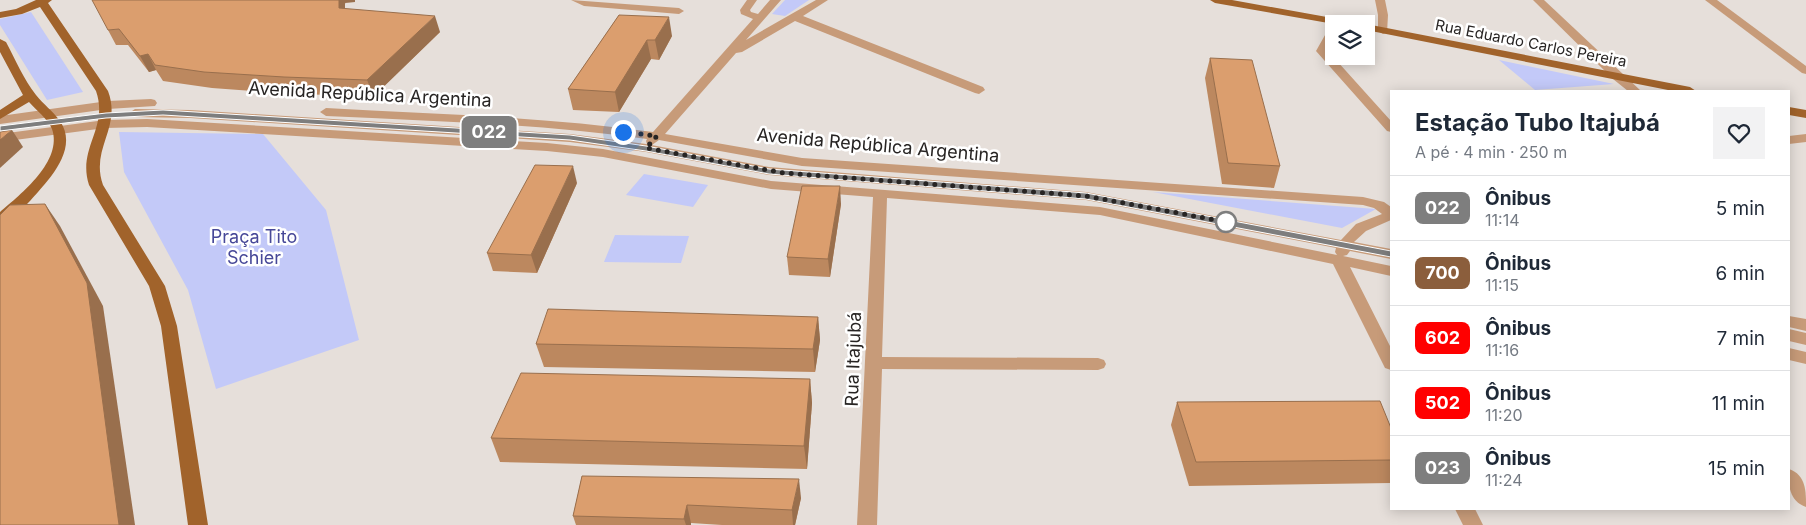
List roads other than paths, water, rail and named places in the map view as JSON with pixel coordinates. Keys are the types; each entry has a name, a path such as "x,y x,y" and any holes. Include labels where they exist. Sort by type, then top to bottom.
{"main road":[{"path":"1219,0 1325,21"},
{"path":"0,15 18,12 43,1 102,91 106,115 91,162 92,178 157,286 170,326 198,525"},
{"name":"Rua Eduardo Carlos Pereira","path":"1375,29 1685,90"},
{"path":"0,42 30,95 52,122 61,140 59,152 43,178 0,219"},
{"path":"0,114 20,104 30,95"},
{"path":"1790,111 1806,114"}],"street":[{"path":"576,0 584,3 679,11"},
{"path":"752,0 745,10 746,14 760,18"},
{"path":"636,159 776,0"},
{"path":"726,57 823,0"},
{"path":"1380,0 1383,15 1383,31"},
{"path":"1538,0 1617,77 1634,90"},
{"path":"1710,0 1806,71"},
{"path":"795,17 979,90"},
{"path":"1335,65 1390,127"},
{"name":"Avenida República Argentina","path":"0,120 52,122 176,104 572,126 657,136 794,161 1363,201 1379,205 1390,214"},
{"path":"106,115 163,113 544,136 646,148 776,172 1086,196 1390,254"},
{"name":"Avenida República Argentina","path":"0,138 52,122 106,115 164,124 547,147 636,159 770,185 1100,210 1390,271"},
{"path":"0,129 52,122"},
{"path":"1790,140 1806,138"},
{"name":"Rua Itajubá","path":"867,525 880,194"},
{"path":"1390,215 1364,225 1354,231 1344,244 1339,260 1390,362"},
{"path":"1790,322 1806,325"},
{"path":"1790,335 1806,339"},
{"path":"1790,354 1806,358"},
{"path":"873,363 1098,364"},
{"path":"1790,478 1806,499"},
{"path":"1466,510 1473,525"}],"park label":[{"name":"Praça Tito Schier","path":"254,246"}]}
